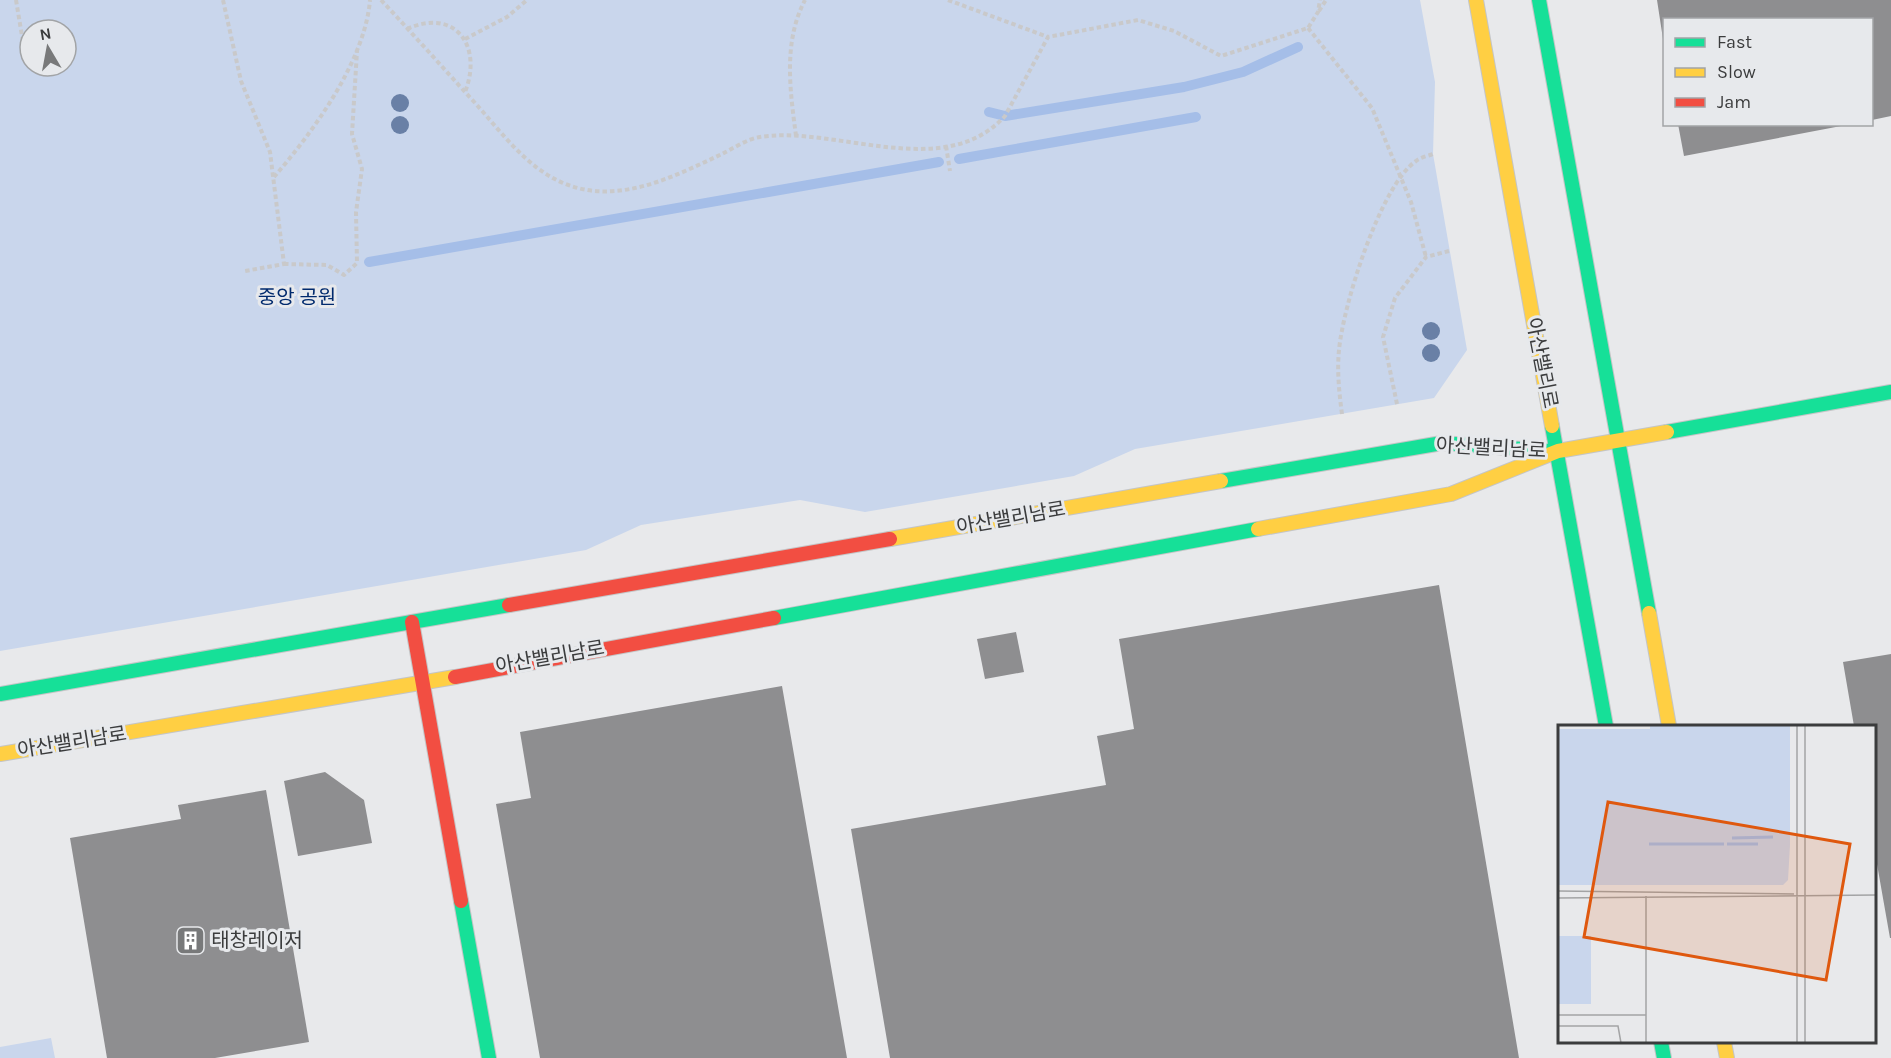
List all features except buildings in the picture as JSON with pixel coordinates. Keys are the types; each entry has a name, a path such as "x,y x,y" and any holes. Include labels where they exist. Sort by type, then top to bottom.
{"street":[{"name":"아산밸리로","path":"1476,0 1606,725"},
{"path":"1539,0 1669,725"},
{"path":"1558,452 1891,392"},
{"name":"아산밸리남로","path":"0,694 1442,443 1558,452"},
{"name":"아산밸리남로","path":"0,754 322,701 422,680 1451,494 1558,452"},
{"path":"412,622 489,1058"},
{"path":"1661,1043 1664,1058"},
{"path":"1724,1043 1727,1058"}],"path":[{"path":"16,0 19,18"},
{"path":"223,0 241,81 270,152 284,264"},
{"path":"273,178 309,138 357,51 368,25 370,0"},
{"path":"381,0 529,162 563,183 600,193 654,184 758,137 796,136 905,150 946,146 973,139 996,126 1005,116 1048,37"},
{"path":"465,39 507,17 527,0"},
{"path":"796,136 790,91 791,33 805,0"},
{"path":"948,0 1048,37 1138,20 1174,31 1221,56 1308,28 1326,0"},
{"path":"1318,12 1320,0"},
{"path":"407,29 421,22 435,22 457,29 465,39 471,64 471,78 465,92"},
{"path":"1308,28 1372,108 1402,177 1420,229 1426,257"},
{"path":"245,271 284,264 327,265 344,275 357,263 356,212 362,170 352,134 357,51"},
{"path":"946,146 950,171"},
{"path":"1342,414 1338,385 1339,350 1344,316 1374,222 1402,177 1416,161 1433,154"},
{"path":"1397,405 1383,337 1395,298 1426,257 1449,251"}],"green space":[{"name":"중앙 공원","path":"0,0 1420,0 1435,82 1433,154 1467,350 1434,398 1135,449 1074,476 865,512 800,500 641,525 586,550 0,651"},
{"path":"51,1038 55,1058 0,1058 0,1047"}],"waterway":[{"path":"989,112 1005,116 1184,87 1243,72 1298,47"},
{"path":"959,159 1196,117"},
{"path":"369,262 939,162"}],"traffic: fast":[{"path":"1539,0 1649,613"},
{"path":"1667,432 1891,392"},
{"path":"1552,426 1606,725"},
{"path":"1221,481 1442,443 1550,451"},
{"path":"774,618 1258,529"},
{"path":"0,694 509,605"},
{"path":"461,901 489,1058"},
{"path":"1661,1043 1664,1058"}],"traffic: slow":[{"path":"1476,0 1552,426"},
{"path":"1258,529 1451,494 1558,451 1667,432"},
{"path":"890,539 1221,481"},
{"path":"1649,613 1669,725"},
{"path":"0,754 455,677"},
{"path":"1724,1043 1727,1058"}],"traffic: jam":[{"path":"509,605 890,539"},
{"path":"455,677 774,618"},
{"path":"412,622 461,901"}],"place":[{"name":"태창레이저","path":"190,940"}]}
